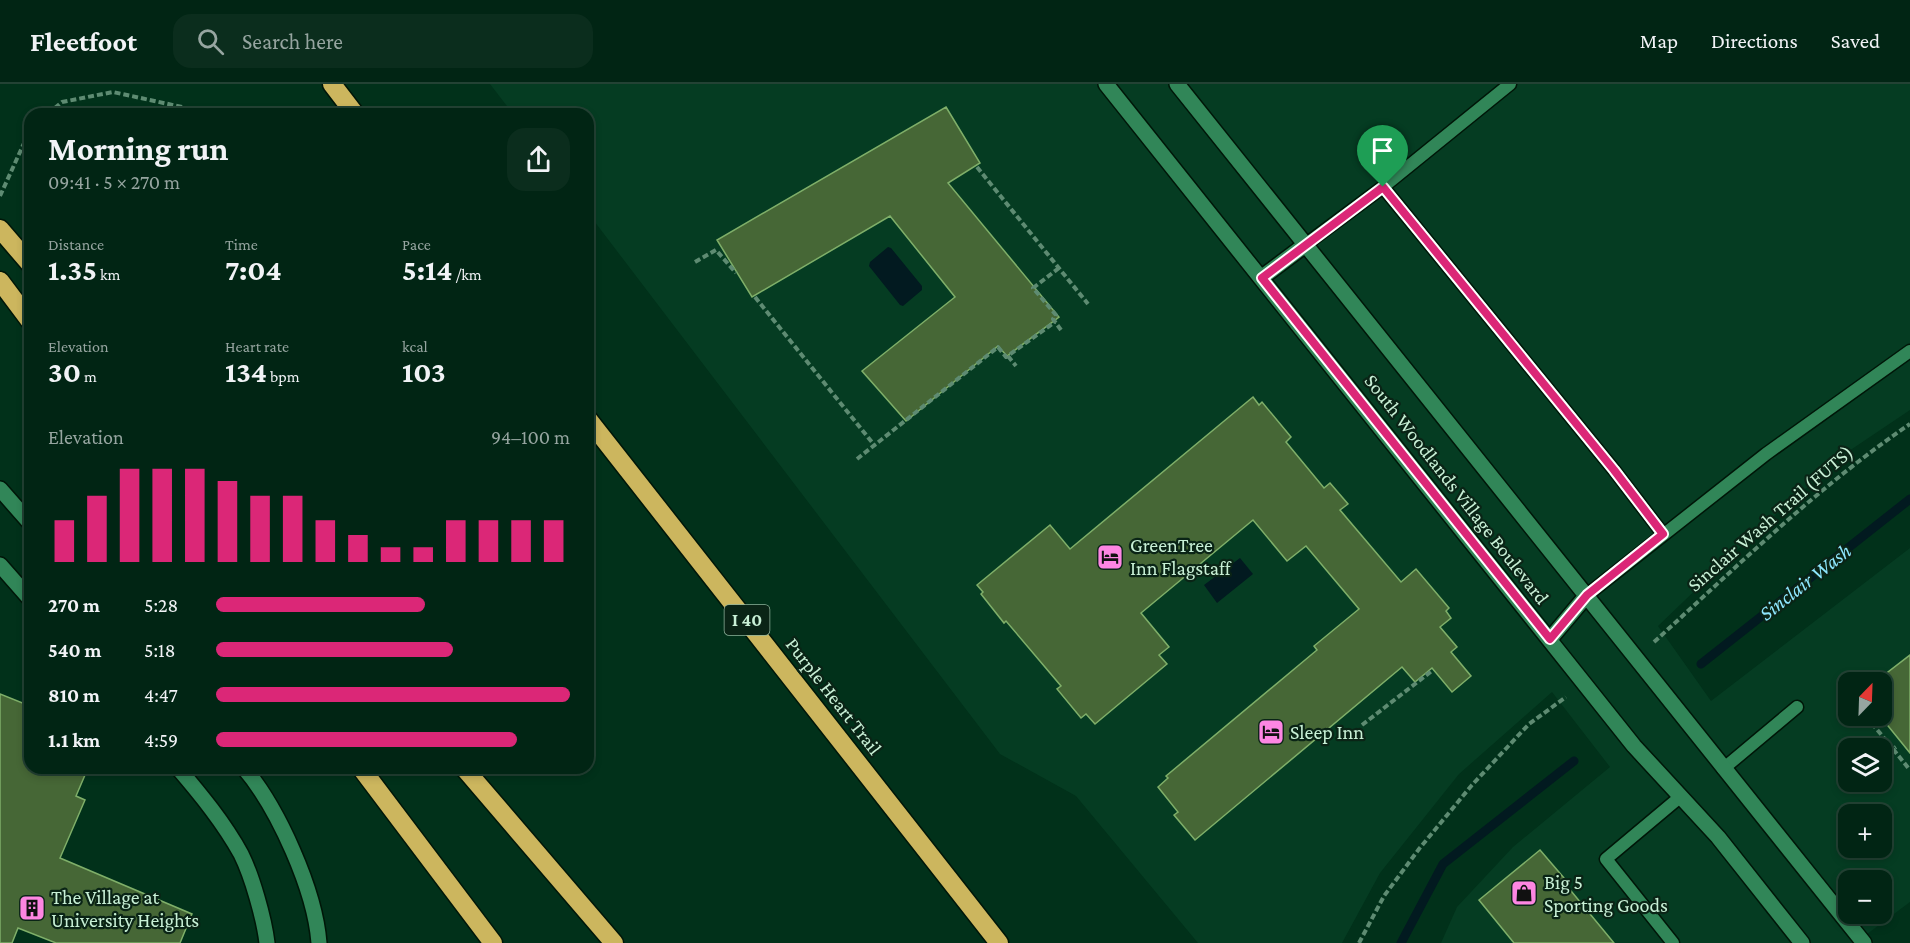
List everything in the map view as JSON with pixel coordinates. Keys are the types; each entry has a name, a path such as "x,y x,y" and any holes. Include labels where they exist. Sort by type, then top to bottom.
{"highway":[{"path":"332,84 350,108"},
{"path":"0,229 24,257"},
{"path":"0,281 24,313"},
{"name":"Purple Heart Trail","path":"594,427 999,943"},
{"path":"366,774 493,943"},
{"path":"469,774 614,943"}],"street":[{"name":"South Woodlands Village Boulevard","path":"1106,84 1634,746 1718,837 1802,943"},
{"name":"South Woodlands Village Boulevard","path":"1177,84 1864,943"},
{"path":"1262,278 1305,245"},
{"path":"0,489 24,516"},
{"path":"0,565 24,592"},
{"path":"1550,639 1587,595"},
{"path":"183,774 206,800 242,855 264,921 267,943"},
{"path":"248,774 275,814 294,855 309,893 319,943"}],"lane":[{"path":"1305,245 1383,187 1510,84"},
{"path":"1383,187 1614,470 1663,534"},
{"path":"1587,595 1766,454 1910,351"},
{"path":"1723,769 1797,707"},
{"path":"1673,943 1606,859 1680,797"}],"path":[{"path":"55,108 62,102 113,92 184,108"},
{"path":"0,196 24,143"},
{"path":"977,167 1088,304"},
{"path":"695,262 716,250 736,273"},
{"path":"1059,268 1034,288 1056,315 1053,319 1061,330"},
{"path":"755,297 875,446"},
{"path":"1008,356 1055,322"},
{"path":"857,459 998,348 1016,366"},
{"name":"Sinclair Wash Trail (FUTS)","path":"1654,642 1767,536 1880,444 1910,424"},
{"path":"1362,725 1433,670"},
{"path":"1359,943 1384,896 1472,785 1529,724 1566,697"},
{"path":"1875,726 1910,770"}],"shaded area":[{"path":"490,84 1910,84 1910,410 1849,451 1759,529 1658,626 1711,701 1910,548 1910,902 1892,915 1892,870 1838,870 1838,924 1880,924 1855,943 1441,943 1457,907 1513,847 1610,767 1552,692 1459,774 1380,873 1342,943 1198,943 1076,796 1000,754 594,221 594,108 508,108"}],"water":[{"path":"888,247 922,286 922,290 903,306 869,266 870,262"},
{"path":"1240,558 1253,574 1217,603 1204,585"}],"building":[{"path":"946,107 980,163 948,183 1059,317 1007,356 998,346 906,421 862,371 955,297 890,216 752,297 717,240"},
{"name":"GreenTree Inn Flagstaff","path":"1253,397 1259,405 1262,402 1291,437 1286,442 1324,488 1330,483 1348,504 1340,510 1401,582 1416,569 1449,608 1446,611 1451,618 1440,627 1457,647 1451,652 1471,676 1452,692 1432,668 1415,682 1402,667 1195,840 1174,815 1178,812 1158,787 1168,778 1166,776 1317,650 1314,646 1359,609 1306,546 1287,561 1253,520 1141,613 1169,647 1159,655 1167,664 1095,724 1086,714 1081,718 1057,689 1061,686 1006,621 1004,623 981,594 983,592 977,585 1050,525 1070,549"},
{"path":"1910,655 1910,753 1888,726 1892,726 1892,672 1888,672"},
{"path":"0,694 24,704 24,774 85,774 76,796 85,800 60,858 192,914 180,943 56,943 18,928 12,943 0,943"},
{"name":"Big 5 Sporting Goods","path":"1540,850 1614,943 1514,943 1479,900"}],"waterway":[{"name":"Sinclair Wash","path":"1701,664 1910,499"},
{"name":"Sinclair Wash","path":"1401,943 1443,864 1574,761"}],"place":[{"name":"GreenTree Inn Flagstaff","path":"1110,557"},
{"name":"Sleep Inn","path":"1271,732"},
{"name":"Big 5 Sporting Goods","path":"1524,893"},
{"name":"The Village at University Heights","path":"32,908"}],"route":[{"path":"1383,187 1614,470 1663,534 1587,595 1550,639 1262,278 1383,187"}]}
